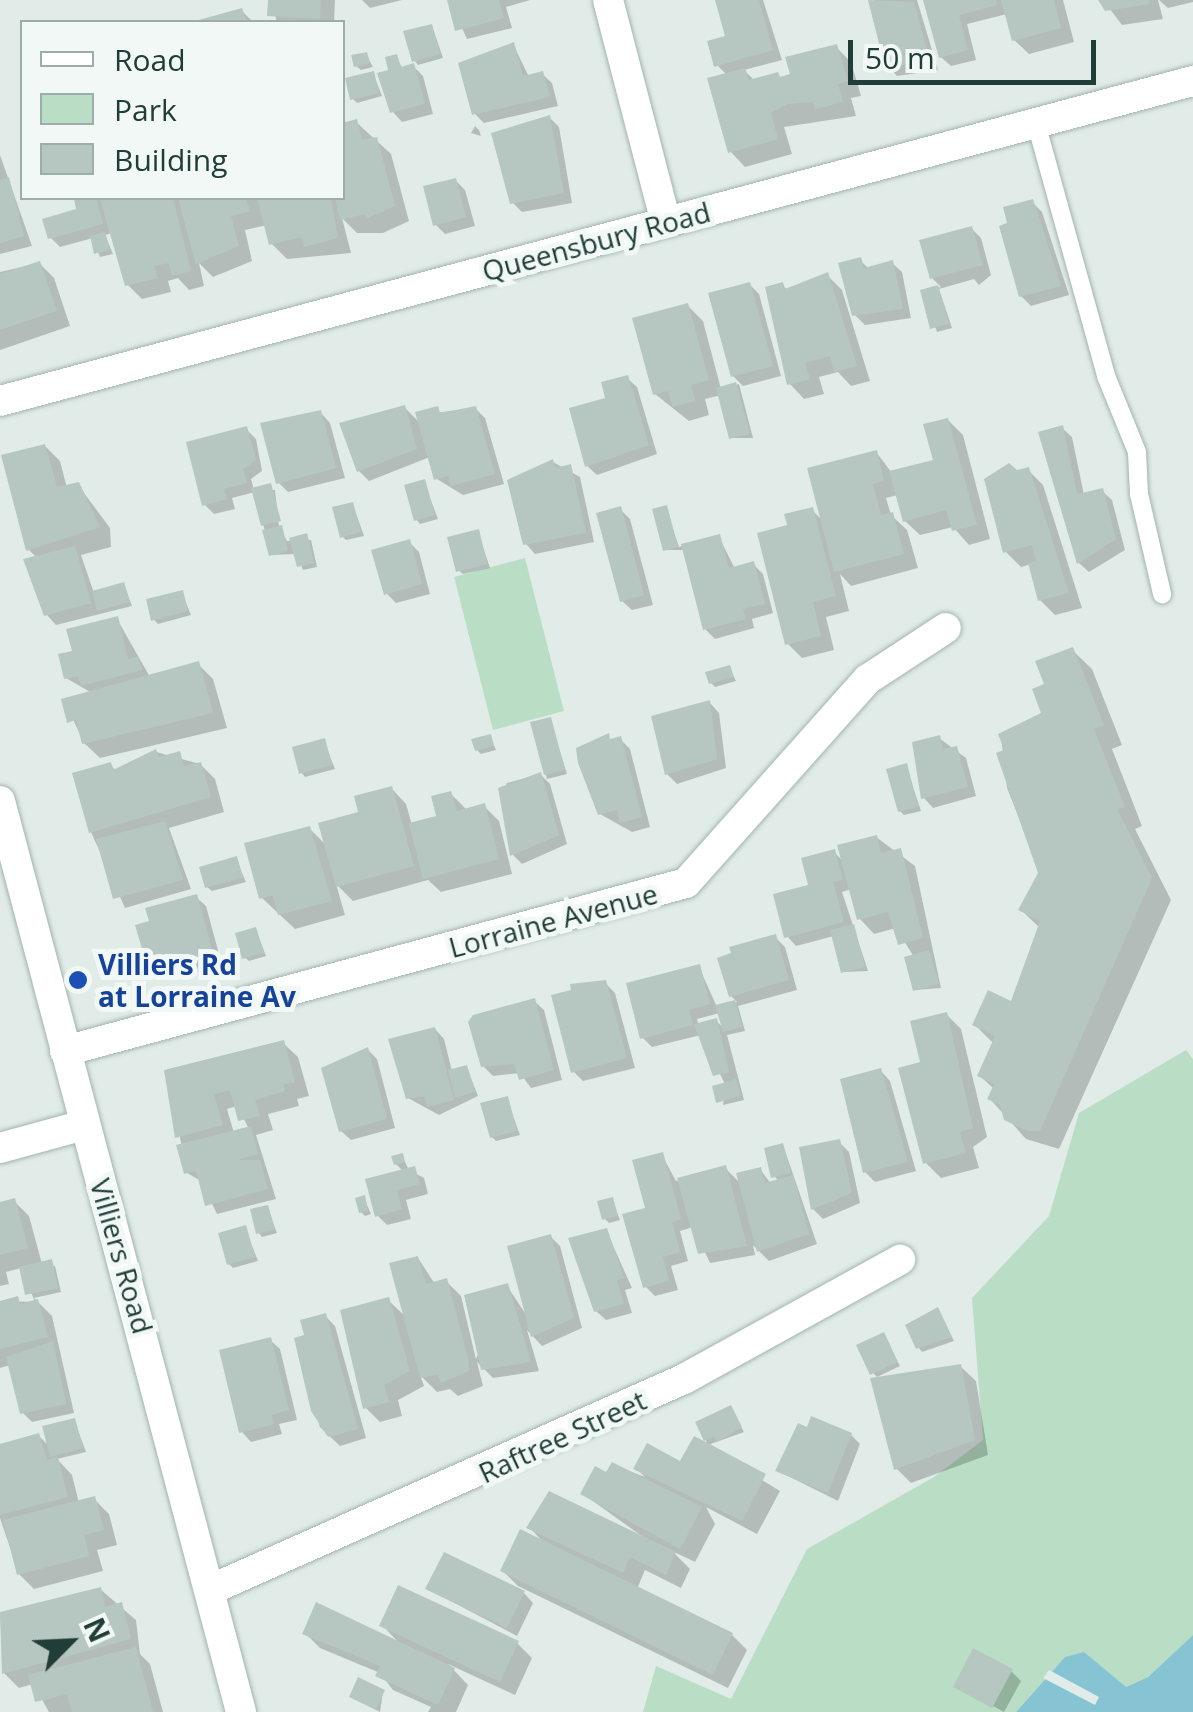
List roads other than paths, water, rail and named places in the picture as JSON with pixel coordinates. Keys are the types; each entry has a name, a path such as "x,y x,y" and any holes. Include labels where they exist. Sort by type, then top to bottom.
{"street":[{"path":"608,0 666,222"},
{"name":"Queensbury Road","path":"0,401 1193,81"},
{"name":"Lorraine Avenue","path":"65,1051 686,882 868,679 946,628"},
{"name":"Villiers Road","path":"0,801 84,1125 212,1589 241,1712"},
{"path":"0,1148 84,1125"},
{"name":"Raftree Street","path":"212,1589 255,1576 684,1379 900,1260"}],"lane":[{"path":"1036,123 1106,376 1138,452 1139,494 1162,594"}],"water":[{"path":"1193,1635 1193,1712 1016,1712 1065,1657 1084,1652 1126,1687 1148,1677"}],"place":[{"name":"Villiers Rd at Lorraine Av","path":"78,980"}]}
